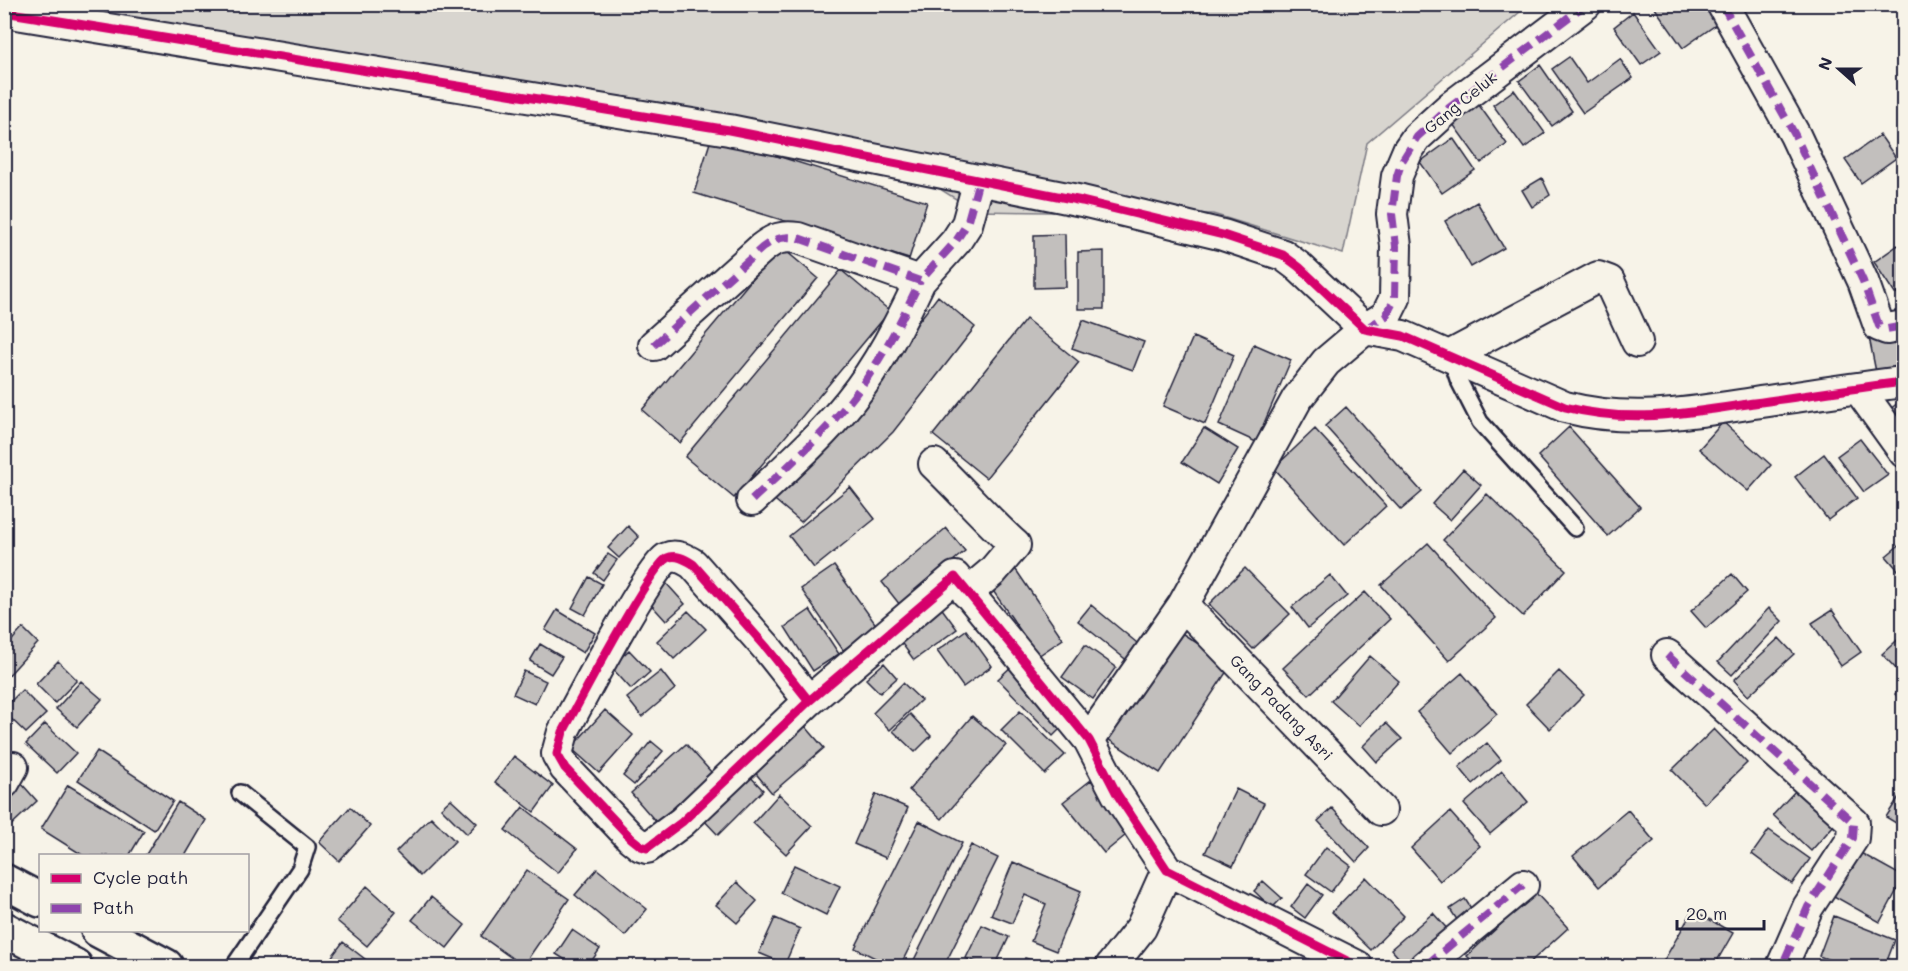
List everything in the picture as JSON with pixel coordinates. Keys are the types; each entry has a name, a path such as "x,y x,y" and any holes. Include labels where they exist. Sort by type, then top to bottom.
{"highway":[{"path":"4,881 39,899"},
{"path":"4,929 75,966"},
{"path":"102,932 166,966"}],"street":[{"name":"Gang Celuk","path":"1089,740 1183,605 1297,399 1326,362 1386,316 1395,298 1396,246 1392,214 1397,176 1408,150 1428,126 1449,108 1586,4"},
{"path":"1722,4 1796,135 1863,281 1879,326 1887,329 1904,326"},
{"path":"4,12 729,130 1082,201 1223,235 1283,255 1299,267 1365,330 1403,336 1565,407 1590,414 1631,417 1677,415 1904,382"},
{"path":"752,500 820,435 850,401 896,329 920,281 956,241 967,224 979,180"},
{"path":"654,345 762,248 772,240 783,236 798,238 920,281"},
{"path":"1450,355 1598,277 1609,281 1637,342"},
{"path":"1858,388 1904,452"},
{"path":"934,464 1015,546 992,572 967,593"},
{"path":"809,701 767,648 693,564 682,558 672,557 665,559 635,603 563,732 557,754 565,768 631,838 640,846 647,848 682,822 809,701 955,577 1089,740 1116,794 1167,870 1357,966"},
{"name":"Gang Padang Asri","path":"1183,605 1381,810"},
{"path":"1667,655 1854,823 1853,838 1808,907 1782,966"},
{"path":"1112,966 1141,928 1167,870"},
{"path":"1425,966 1524,885"}],"lane":[{"path":"1450,355 1458,379 1480,422 1575,528"},
{"path":"234,966 300,869 307,847 240,793"}],"shaded area":[{"path":"4,5 1528,5 1367,143 1343,254 1213,214 975,211 867,143"}],"building":[{"path":"1652,4 1713,4 1724,19 1683,48"},
{"path":"1633,12 1661,51 1641,65 1614,27"},
{"path":"1569,57 1587,83 1620,59 1633,78 1583,113 1552,69"},
{"path":"1540,65 1572,111 1552,126 1519,81"},
{"path":"1514,90 1545,133 1524,148 1493,105"},
{"path":"1476,101 1507,144 1481,163 1450,120"},
{"path":"1880,135 1896,158 1861,183 1845,160"},
{"path":"712,136 927,202 909,259 694,193"},
{"path":"1453,138 1475,170 1442,193 1420,162"},
{"path":"1542,178 1550,195 1532,207 1522,190"},
{"path":"1477,202 1504,248 1471,267 1445,221"},
{"path":"1065,234 1066,287 1034,288 1034,235"},
{"path":"1904,241 1904,289 1895,294 1874,262"},
{"path":"780,246 818,278 680,443 642,410"},
{"path":"1104,251 1104,309 1078,309 1078,252"},
{"path":"841,270 890,311 734,498 685,457"},
{"path":"938,296 975,327 893,432 801,522 770,496 858,401"},
{"path":"1026,319 1079,362 986,478 933,435"},
{"path":"1083,320 1144,342 1133,370 1072,348"},
{"path":"1904,330 1904,366 1876,372 1869,337"},
{"path":"1193,337 1234,355 1205,424 1163,406"},
{"path":"1254,344 1291,360 1256,442 1219,425"},
{"path":"1904,398 1904,438 1884,414"},
{"path":"1346,407 1422,492 1401,510 1325,426"},
{"path":"1723,422 1771,465 1748,491 1699,449"},
{"path":"1569,427 1640,507 1608,536 1538,456"},
{"path":"1204,428 1238,449 1217,484 1182,462"},
{"path":"1315,429 1386,506 1344,545 1274,468"},
{"path":"1860,439 1888,475 1864,492 1837,456"},
{"path":"1824,454 1857,498 1828,520 1795,477"},
{"path":"1463,469 1481,485 1450,520 1432,504"},
{"path":"850,487 875,519 814,568 789,536"},
{"path":"1487,494 1566,570 1523,616 1443,540"},
{"path":"628,526 639,537 619,558 608,548"},
{"path":"946,528 965,551 900,605 882,582"},
{"path":"1904,541 1904,577 1886,556"},
{"path":"1428,543 1496,618 1449,661 1381,585"},
{"path":"608,554 617,560 603,580 594,573"},
{"path":"834,566 877,626 843,650 801,589"},
{"path":"1014,567 1063,639 1038,656 989,585"},
{"path":"1245,568 1290,614 1253,649 1209,604"},
{"path":"1732,574 1747,592 1706,628 1691,611"},
{"path":"1330,575 1347,596 1308,628 1292,607"},
{"path":"589,577 602,584 585,615 572,608"},
{"path":"666,583 685,604 666,621 647,600"},
{"path":"1365,592 1390,619 1309,695 1283,668"},
{"path":"4,596 11,602 4,609"},
{"path":"1091,605 1142,647 1129,662 1078,621"},
{"path":"940,606 957,629 914,660 897,637"},
{"path":"1769,608 1782,621 1732,675 1718,662"},
{"path":"557,610 595,633 583,653 545,630"},
{"path":"810,610 839,654 813,671 785,627"},
{"path":"1832,610 1861,652 1841,666 1812,623"},
{"path":"688,611 706,629 674,659 657,641"},
{"path":"23,628 38,643 7,677 4,675 4,649"},
{"path":"966,630 992,666 963,687 937,651"},
{"path":"1177,630 1231,665 1160,773 1106,738"},
{"path":"1904,634 1904,672 1901,674 1882,654"},
{"path":"1779,638 1794,654 1748,696 1734,680"},
{"path":"540,644 562,657 551,674 530,661"},
{"path":"1085,645 1116,667 1093,699 1062,677"},
{"path":"629,650 650,672 631,689 611,667"},
{"path":"1370,656 1399,681 1359,726 1331,701"},
{"path":"58,661 77,680 55,703 36,684"},
{"path":"884,663 897,678 880,693 866,679"},
{"path":"1015,663 1069,720 1053,736 998,679"},
{"path":"524,671 546,681 535,704 513,694"},
{"path":"661,671 675,689 642,717 627,698"},
{"path":"1559,671 1584,695 1550,729 1526,704"},
{"path":"1462,673 1497,714 1452,753 1417,712"},
{"path":"81,681 102,699 77,727 56,709"},
{"path":"903,683 921,700 890,730 873,713"},
{"path":"1904,686 1904,703 1895,694"},
{"path":"22,690 46,714 26,733 4,712 4,708"},
{"path":"605,710 633,735 599,773 571,748"},
{"path":"1020,711 1065,755 1045,774 1001,730"},
{"path":"910,714 931,736 915,752 893,731"},
{"path":"972,716 1006,745 942,819 909,790"},
{"path":"800,720 824,748 772,793 748,764"},
{"path":"1386,723 1402,739 1377,762 1363,746"},
{"path":"45,724 76,753 57,773 26,744"},
{"path":"1714,729 1747,763 1705,804 1672,770"},
{"path":"651,741 663,751 634,785 623,776"},
{"path":"1487,743 1501,760 1473,784 1459,767"},
{"path":"686,744 712,773 657,823 631,793"},
{"path":"97,751 173,801 154,830 78,780"},
{"path":"514,756 553,786 534,812 495,782"},
{"path":"745,771 763,790 718,835 700,816"},
{"path":"1502,771 1528,802 1490,834 1464,804"},
{"path":"1091,780 1131,831 1104,853 1063,802"},
{"path":"21,783 37,801 7,829 4,827 4,798"},
{"path":"68,785 144,831 130,854 81,854 41,829"},
{"path":"1236,789 1264,803 1233,866 1205,853"},
{"path":"1904,789 1904,828 1886,817"},
{"path":"1796,790 1834,825 1811,851 1773,815"},
{"path":"779,794 812,826 786,854 753,823"},
{"path":"876,794 908,808 886,858 854,844"},
{"path":"451,799 477,823 467,834 441,808"},
{"path":"178,802 206,820 186,854 146,854"},
{"path":"350,807 370,826 339,861 319,842"},
{"path":"523,807 577,849 558,873 505,830"},
{"path":"1332,808 1369,848 1356,862 1318,821"},
{"path":"1628,810 1654,841 1599,887 1573,856"},
{"path":"1450,812 1480,846 1440,881 1411,848"},
{"path":"431,817 455,841 420,876 396,852"},
{"path":"919,821 962,843 900,966 891,966 855,948"},
{"path":"1769,830 1810,859 1792,884 1752,854"},
{"path":"971,845 998,858 944,966 911,966"},
{"path":"1326,847 1351,866 1331,892 1306,874"},
{"path":"1857,851 1904,877 1880,922 1832,895"},
{"path":"1013,862 1081,891 1056,951 1031,941 1046,904 1025,895 1012,923 991,915"},
{"path":"794,865 840,886 826,915 781,893"},
{"path":"597,869 647,909 625,936 575,895"},
{"path":"527,870 569,899 523,966 481,936"},
{"path":"1366,877 1404,916 1371,950 1332,912"},
{"path":"1263,881 1282,898 1272,908 1254,891"},
{"path":"737,882 757,901 737,923 716,905"},
{"path":"1308,884 1322,895 1305,918 1291,907"},
{"path":"367,886 396,912 367,946 337,921"},
{"path":"1535,892 1568,928 1526,966 1477,966 1467,956"},
{"path":"431,897 465,925 447,948 412,920"},
{"path":"1465,899 1476,916 1461,926 1450,909"},
{"path":"1693,910 1733,933 1714,966 1671,966 1663,962"},
{"path":"1433,913 1450,932 1410,966 1406,966 1391,949"},
{"path":"1834,916 1895,940 1885,966 1846,966 1819,956"},
{"path":"775,918 800,929 785,964 759,953"},
{"path":"982,925 1009,937 995,966 985,966 966,958"},
{"path":"572,930 600,949 588,966 575,966 556,954"},
{"path":"343,942 374,966 331,966 327,963"},
{"path":"1455,955 1464,966 1441,966"},
{"path":"1025,958 1049,966 1022,966"}],"marked path":[{"path":"1365,329 1386,316 1395,298 1396,246 1392,214 1397,176 1402,161 1417,137 1449,108 1586,4"},
{"path":"1722,4 1795,135 1863,281 1879,326 1887,329 1904,326"},
{"path":"654,345 762,248 771,242 787,237 798,238 920,281 956,241 967,224 979,180"},
{"path":"752,500 815,440 861,387 897,328 920,281"},
{"path":"1667,655 1854,823 1853,838 1808,907 1782,966"},
{"path":"1425,966 1523,885"}],"cycle path":[{"path":"4,12 729,130 1082,201 1223,235 1283,255 1299,267 1365,329 1403,336 1565,407 1589,412 1636,416 1683,413 1904,382"},
{"path":"809,701 767,648 693,564 680,558 670,557 658,567 614,639 563,732 557,754 565,768 631,838 647,848 682,822 809,701 955,577 1089,740 1117,794 1167,870 1357,966"}]}
